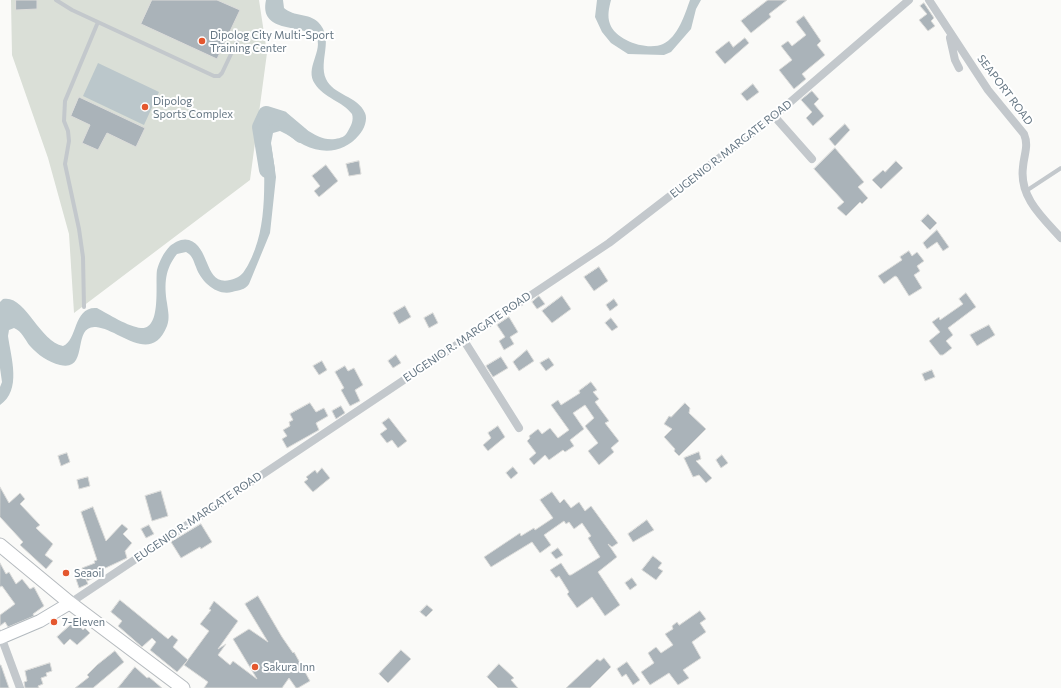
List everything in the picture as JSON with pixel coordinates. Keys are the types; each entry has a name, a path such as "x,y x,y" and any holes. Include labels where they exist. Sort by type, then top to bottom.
{"main road":[{"path":"0,545 70,603 183,688"}],"street":[{"name":"EUGENIO R. MARGATE ROAD","path":"1,637 40,621 70,603 463,339 609,243 774,116 909,0"},
{"name":"SEAPORT ROAD","path":"929,0 988,90 1024,134 1027,142 1022,180 1025,192 1033,206 1061,238"},
{"path":"947,28 958,68"},
{"path":"774,116 812,159"},
{"path":"463,339 519,428"},
{"path":"1,637 20,688"}],"lane":[{"path":"56,0 98,22 214,76 219,76 222,73 241,33"},
{"path":"84,307 83,257 78,222 65,164 69,141 63,111 65,101 98,22"},
{"path":"1025,192 1061,168"}],"shaded area":[{"name":"Dipolog Sports Complex","path":"11,0 259,0 267,53 250,180 74,313 69,234 48,158 12,55"},
{"path":"266,0 283,0 284,8 288,11 314,19 323,29 326,42 324,72 326,79 334,89 362,107 366,118 361,133 347,145 334,150 326,151 304,145 280,131 273,133 271,143 276,177 270,233 249,284 244,289 232,292 226,293 215,290 206,283 198,273 190,255 186,252 177,254 170,265 166,277 168,323 160,338 152,343 144,344 134,342 105,329 96,327 89,328 84,333 75,362 69,365 60,365 47,360 36,352 17,329 14,328 9,330 8,336 13,364 13,382 7,399 0,405 0,387 2,382 0,368 0,302 3,299 11,299 18,304 47,336 54,342 63,346 68,343 84,312 89,309 97,308 136,327 148,327 155,314 157,270 162,257 174,243 181,240 189,240 196,244 213,274 218,279 225,281 236,278 242,274 247,267 255,250 260,233 264,200 264,131 269,123 278,120 286,120 326,139 339,138 347,133 352,123 352,114 343,106 323,93 312,78 313,66 318,48 316,36 309,32 274,23 268,18 265,11"},
{"path":"597,0 611,0 609,12 610,24 613,30 625,40 641,45 657,46 668,41 677,31 690,0 701,0 696,9 691,29 671,52 664,55 628,54 611,43 602,32 595,17"},
{"path":"98,63 159,92 144,125 83,96"}],"building":[{"path":"16,0 37,0 37,9 16,10"},
{"name":"Dipolog City Multi-Sport Training Center","path":"152,0 217,0 240,10 217,59 141,24"},
{"path":"768,0 787,0 769,14 771,17 751,33 741,21"},
{"path":"924,3 934,18 931,21 935,26 928,31 919,20 927,14 920,6"},
{"path":"804,16 821,41 817,45 825,55 802,74 806,79 794,89 779,70 792,60 781,46 788,41 792,46 806,35 796,22"},
{"path":"745,38 749,43 725,64 715,52 729,41 733,47"},
{"path":"753,84 759,92 747,101 741,94"},
{"path":"812,91 819,99 814,104 824,116 813,126 806,118 812,112 801,100"},
{"path":"79,97 145,128 136,147 107,133 98,150 82,143 90,125 71,116"},
{"path":"845,124 850,130 835,146 829,139"},
{"path":"835,148 864,182 858,187 868,198 862,204 860,202 846,216 837,208 844,202 814,169"},
{"path":"359,161 361,174 349,176 346,164"},
{"path":"896,161 903,168 881,189 872,180 883,170 885,172"},
{"path":"326,165 338,181 319,197 314,191 320,186 312,176"},
{"path":"928,214 937,223 930,230 921,221"},
{"path":"937,230 949,247 943,251 937,242 927,249 923,243"},
{"path":"909,251 912,256 917,252 924,261 917,266 920,271 914,275 922,288 909,296 897,277 895,276 884,284 878,276 902,260 900,257"},
{"path":"599,267 608,281 594,291 584,277"},
{"path":"966,293 976,307 948,328 953,335 946,341 952,348 943,355 940,355 929,341 940,332 932,322 939,317 940,320 963,304 959,299"},
{"path":"539,296 545,304 537,309 532,302"},
{"path":"562,296 571,309 552,323 542,311"},
{"path":"614,299 618,305 610,311 606,305"},
{"path":"405,306 411,317 399,324 393,313"},
{"path":"433,313 438,323 429,328 424,318"},
{"path":"509,317 518,332 510,337 514,344 504,350 499,341 505,337 497,325"},
{"path":"611,318 618,327 612,331 605,323"},
{"path":"989,325 995,335 977,346 970,335"},
{"path":"527,350 534,361 519,371 513,362"},
{"path":"396,355 401,363 393,368 388,361"},
{"path":"501,357 508,368 493,377 486,366"},
{"path":"549,358 554,365 546,371 540,363"},
{"path":"322,361 327,370 319,375 313,366"},
{"path":"345,366 348,371 354,368 363,385 355,390 360,401 350,406 341,390 344,388 335,372"},
{"path":"932,370 935,377 925,381 922,374"},
{"path":"591,382 597,390 593,392 599,399 595,402 609,421 605,423 619,441 611,448 614,452 599,465 588,451 598,443 585,426 594,418 585,405 573,413 584,429 570,440 574,446 565,452 563,450 549,460 545,455 534,465 529,459 536,453 527,441 530,438 529,436 538,429 542,434 550,428 558,438 569,430 551,405 558,400 561,405 580,393 579,391"},
{"path":"310,403 316,412 324,408 328,416 316,423 319,430 287,448 282,439 287,436 283,430 290,426 289,422 293,420 290,414"},
{"path":"685,403 690,408 689,413 706,429 679,456 664,437 672,429 664,424 669,416 671,417"},
{"path":"341,406 345,413 336,419 332,411"},
{"path":"389,418 407,441 398,448 392,440 387,443 380,434 387,429 382,423"},
{"path":"498,426 505,437 488,451 483,445 491,438 488,433"},
{"path":"699,452 701,459 696,461 712,478 706,483 699,475 693,477 684,458"},
{"path":"67,453 70,462 61,466 58,456"},
{"path":"722,455 728,463 721,468 716,460"},
{"path":"513,467 518,473 511,479 506,473"},
{"path":"322,468 330,478 313,492 304,482 308,479 306,477 315,470 317,473"},
{"path":"88,477 90,486 79,489 77,480"},
{"path":"0,487 9,503 20,493 25,499 20,504 40,525 36,528 53,544 45,555 53,561 46,569 20,545 23,542 0,517"},
{"path":"161,491 168,516 152,521 145,496"},
{"path":"552,492 560,503 564,499 571,508 579,502 585,511 591,506 618,543 612,547 608,544 617,557 598,572 620,605 605,616 592,597 577,608 567,594 569,592 559,576 556,578 550,570 561,563 569,575 571,575 600,557 588,538 591,536 582,523 574,529 569,522 566,524 564,521 544,535 551,545 540,553 532,542 491,567 484,557 520,533 521,536 534,528 535,530 553,518 540,500"},
{"path":"93,507 106,541 122,524 128,529 123,534 132,543 125,551 127,558 97,572 98,576 87,581 82,568 95,563 94,561 97,560 81,512"},
{"path":"647,520 654,530 633,542 628,534"},
{"path":"201,524 212,542 181,558 171,542"},
{"path":"149,525 154,534 146,538 141,529"},
{"path":"558,548 563,555 556,559 551,553"},
{"path":"653,556 662,563 658,568 663,571 656,580 642,570"},
{"path":"0,563 6,574 9,572 16,584 22,579 30,589 34,587 44,606 33,614 34,616 8,627 5,622 0,626 0,615 15,604 2,586 0,587"},
{"path":"84,575 88,584 79,588 76,579"},
{"path":"632,578 637,585 630,590 625,583"},
{"path":"258,596 282,637 293,653 294,652 310,681 298,688 296,688 289,678 282,688 204,688 208,682 184,665 209,631 200,624 211,610 209,609 214,601 238,621 218,649 226,644 218,655 230,665 233,661 257,679 233,639 249,629 268,642 245,604"},
{"path":"120,600 168,639 172,635 178,640 173,647 188,660 177,672 150,650 156,642 152,638 142,647 118,626 122,621 111,612"},
{"path":"427,605 433,610 426,617 420,612"},
{"path":"700,611 706,619 700,623 706,632 692,642 701,658 683,670 689,678 678,685 669,673 650,685 641,672 654,663 648,653 656,647 661,653 673,645 665,634 673,629 672,626 677,622 679,625"},
{"path":"75,621 83,630 85,628 90,633 77,645 70,639 64,645 57,637"},
{"path":"401,650 411,659 388,683 379,674"},
{"path":"115,651 124,662 93,688 75,688 89,677 87,675 97,665"},
{"path":"604,658 611,667 590,688 566,688 597,659 600,661"},
{"path":"627,662 640,680 633,685 626,674 622,677 617,669"},
{"path":"50,663 52,671 46,673 47,676 41,678 43,684 38,686 39,688 25,688 24,682 27,681 25,671"},
{"path":"499,664 514,678 511,680 518,688 498,688 487,677"},
{"path":"1,665 9,688 0,688"},
{"path":"135,667 147,678 149,677 162,688 118,688"}],"waterway":[{"path":"267,170 260,127 266,114 282,119 301,135"}],"place":[{"name":"Dipolog City Multi-Sport Training Center","path":"202,41"},
{"name":"Dipolog Sports Complex","path":"145,107"},
{"name":"Seaoil","path":"66,573"},
{"name":"7-Eleven","path":"54,622"},
{"name":"Sakura Inn","path":"255,667"}]}
